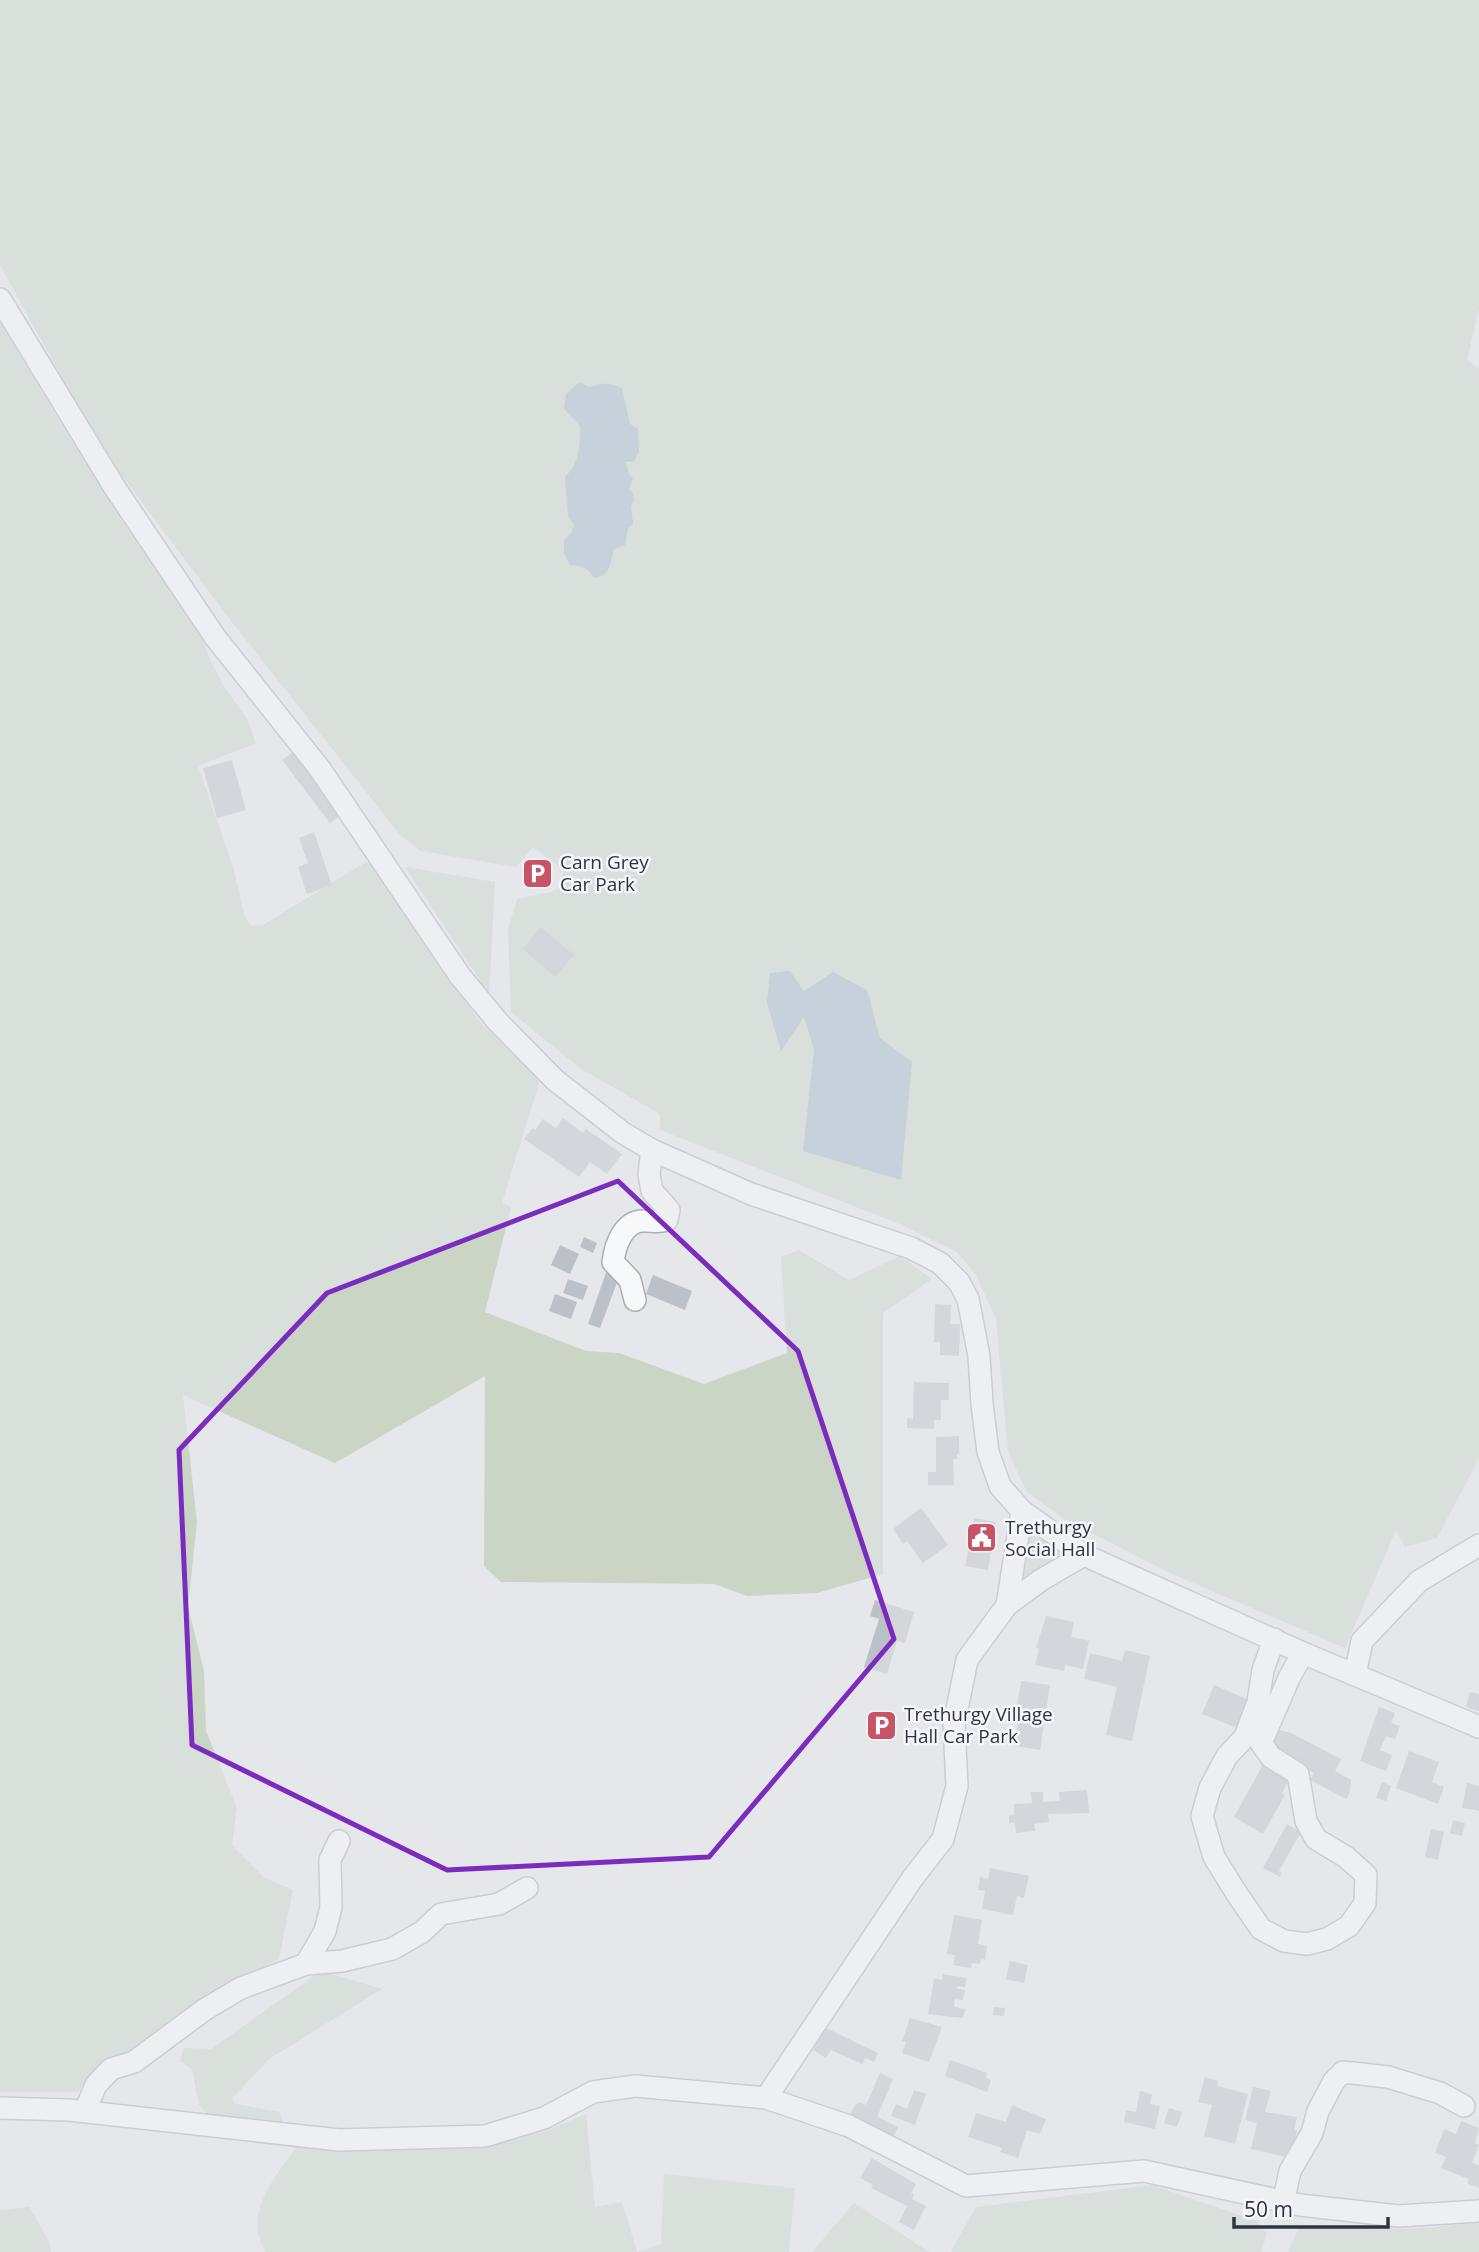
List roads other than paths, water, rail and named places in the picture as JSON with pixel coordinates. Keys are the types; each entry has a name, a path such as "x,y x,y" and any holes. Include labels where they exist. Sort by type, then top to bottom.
{"street":[{"path":"0,299 115,488 215,637 320,769 460,976 498,1022 555,1080 623,1133 652,1150 751,1194 911,1248 940,1264 959,1282 968,1299 979,1356 988,1452 1000,1486 1023,1511 1084,1555 1303,1653 1479,1727"},
{"path":"635,1300 630,1279 613,1262 614,1253 617,1242 632,1223 642,1220 658,1223 667,1220 669,1210 652,1191 649,1174 652,1150"},
{"path":"1007,1605 1023,1511"},
{"path":"1355,1675 1362,1641 1419,1581 1479,1545"},
{"path":"766,2098 912,1879 943,1839 957,1786 954,1724 967,1660 1007,1605 1041,1580 1084,1555"},
{"path":"1274,1639 1263,1670 1258,1702 1245,1737 1227,1756 1210,1788 1202,1816 1214,1857 1261,1929 1284,1941 1307,1944 1327,1939 1349,1926 1365,1903 1366,1875 1346,1857 1316,1839 1306,1821 1298,1774 1272,1757 1261,1743 1289,1678 1303,1653"},
{"path":"306,1964 325,1931 331,1907 330,1860 339,1840"},
{"path":"85,2112 96,2085 111,2069 144,2056 204,2010 241,1988 306,1964 342,1961 392,1949 422,1932 441,1914 499,1904 527,1888"},
{"path":"1292,2204 1290,2171 1312,2133 1318,2111 1334,2081 1343,2072 1388,2077 1440,2092 1464,2106"},
{"path":"0,2108 85,2112 353,2139 485,2136 544,2118 593,2092 635,2086 766,2098 849,2126 966,2186 1144,2171 1292,2204 1398,2216 1479,2211"}],"water":[{"path":"580,382 589,387 606,384 622,388 630,424 638,429 639,452 634,461 625,462 633,478 629,489 634,501 631,506 633,524 628,528 625,545 614,549 606,572 594,578 584,568 570,565 564,553 564,540 572,532 574,525 568,516 565,477 576,460 580,426 564,409 566,394"},
{"path":"790,971 804,991 833,972 867,990 880,1038 912,1062 901,1180 803,1151 814,1049 804,1017 781,1051 767,1003 770,973"}],"place":[{"name":"Carn Grey Car Park","path":"537,873"},
{"name":"Trethurgy Social Hall","path":"982,1538"},
{"name":"Trethurgy Village Hall Car Park","path":"881,1725"}]}
